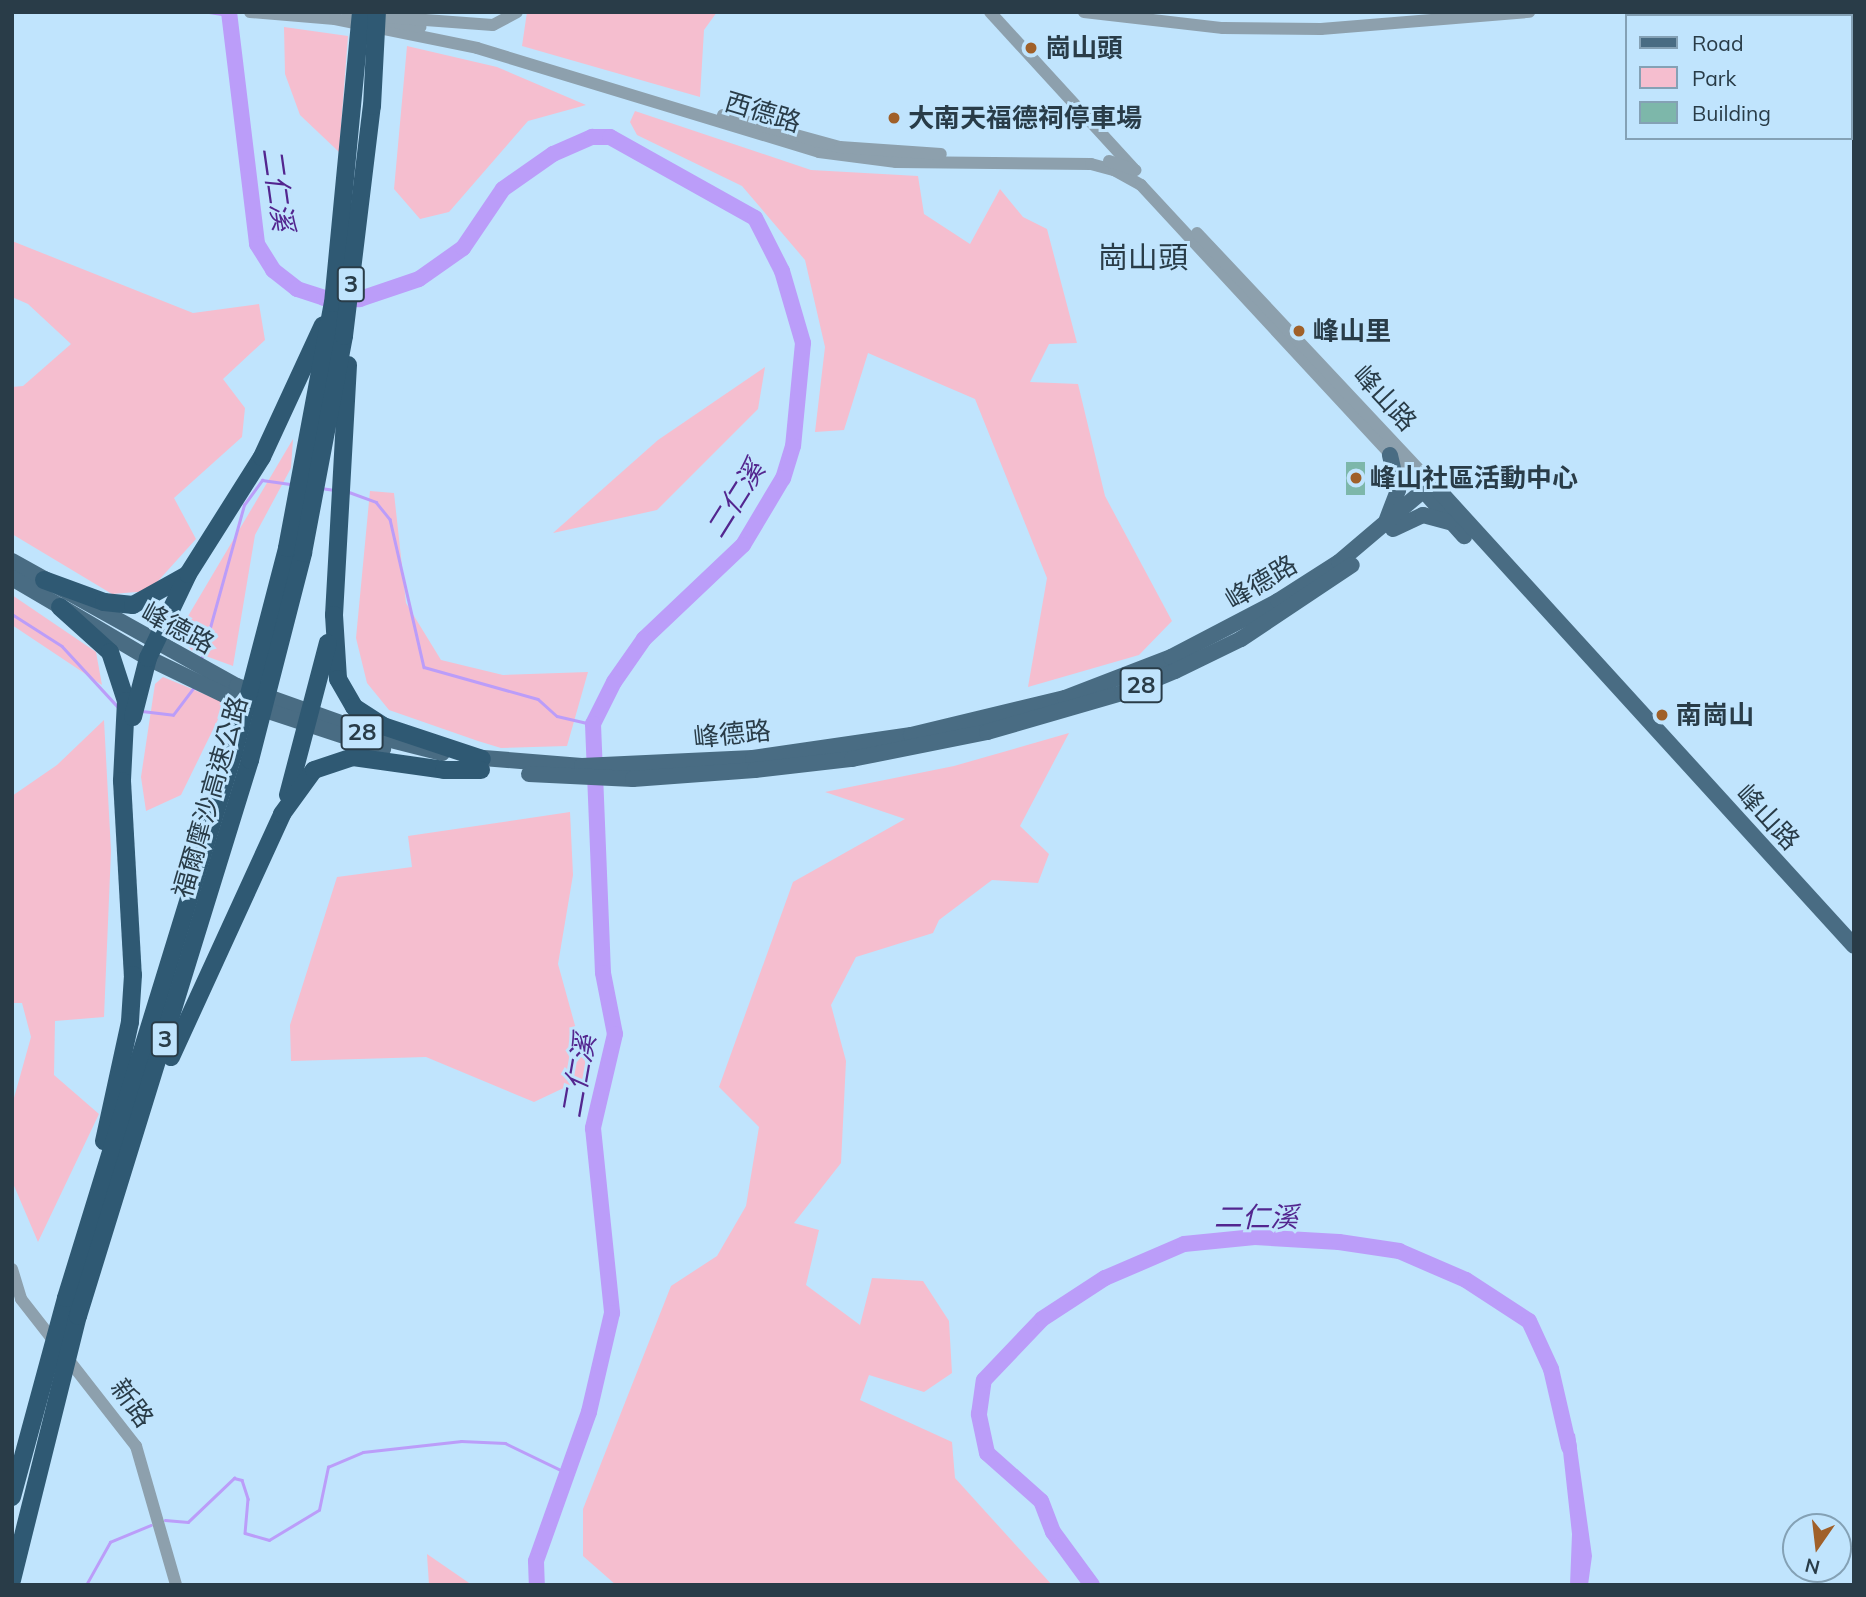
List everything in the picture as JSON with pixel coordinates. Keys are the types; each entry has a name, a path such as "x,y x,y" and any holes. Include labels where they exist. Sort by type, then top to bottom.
{"highway":[{"name":"福爾摩沙高速公路","path":"295,550 333,303 361,12"},
{"name":"福爾摩沙高速公路","path":"12,1580 55,1399 78,1316 137,1130 242,756 295,550 344,336 379,19"},
{"path":"122,781 142,680 151,651 188,574 286,412 333,303"},
{"path":"344,336 348,408 334,615 338,679 354,707 402,735 486,765"},
{"path":"44,580 104,602 134,606 188,574"},
{"path":"60,607 110,652 126,701 122,781 133,975 130,1022 98,1194"},
{"path":"137,1130 282,814 310,722 334,615"},
{"name":"福爾摩沙高速公路","path":"12,1497 66,1298 98,1194 242,756"},
{"path":"282,814 314,770 343,758 486,765"}],"main road":[{"path":"1390,455 1398,490 1390,525 1423,515 1453,524"},
{"name":"峰山路","path":"1431,491 1453,524 1854,959"},
{"name":"峰山路","path":"1431,491 1854,946"},
{"name":"峰德路","path":"12,578 60,607 178,665 236,693 310,722 486,765 633,779 851,752 1065,698 1171,657 1283,598 1339,562 1431,491"},
{"name":"峰德路","path":"12,561 151,651"}],"street":[{"path":"250,12 334,19 379,19 408,14 493,25 517,12"},
{"path":"347,12 379,19"},
{"name":"峰山路","path":"990,12 1431,491"},
{"path":"1084,12 1223,28 1373,29 1529,12"},
{"name":"西德路","path":"379,19 820,148 896,162 1091,164 1141,185"},
{"name":"西德路","path":"820,148 884,152 1092,156 1135,170"},
{"path":"1135,170 1141,185"},
{"name":"峰山路","path":"1141,185 1390,455 1431,491"},
{"name":"新路","path":"12,1269 21,1299 136,1446 176,1585"}],"green space":[{"path":"527,12 717,12 704,30 700,97 522,46"},
{"path":"284,27 348,36 339,152 300,115 285,74"},
{"path":"407,46 497,67 586,105 528,121 449,212 420,219 394,189"},
{"path":"635,111 811,170 918,176 924,214 970,244 1000,189 1023,217 1047,229 1077,343 1049,344 1030,382 1078,384 1105,496 1172,621 1139,655 1028,687 1047,578 975,399 868,353 844,430 815,432 825,347 805,260 742,186 637,135 630,122"},
{"path":"12,241 193,313 259,304 265,340 223,379 245,408 242,437 174,498 196,539 149,591 112,594 12,534 12,387 23,386 71,344 28,304 12,297"},
{"path":"765,367 758,409 657,510 553,533 658,440"},
{"path":"293,439 291,468 255,535 233,666 192,651 178,633"},
{"path":"370,491 394,493 406,603 441,660 503,675 588,672 567,746 501,748 478,741 389,710 367,683 356,638"},
{"path":"12,595 96,652 102,685 12,625"},
{"path":"163,677 226,703 181,795 146,811 141,777 155,684"},
{"path":"104,720 111,851 104,1017 55,1021 54,1075 99,1114 38,1242 12,1181 12,1105 31,1037 22,1003 12,1003 12,796 57,765"},
{"path":"1069,733 1020,826 1049,854 1038,883 992,880 939,920 933,933 856,957 831,1005 846,1061 841,1163 794,1223 819,1230 806,1285 860,1325 872,1278 923,1281 949,1321 952,1373 924,1392 869,1375 860,1400 952,1442 955,1478 1052,1585 616,1585 583,1556 583,1509 671,1286 717,1256 746,1206 759,1127 719,1087 793,882 905,819 825,792 954,766"},
{"path":"570,812 573,875 558,964 589,1076 534,1102 426,1057 291,1061 290,1025 337,877 412,867 408,836"},
{"path":"427,1554 472,1585 429,1585"}],"shaded area":[{"path":"1560,1424 1575,1434 1592,1556 1588,1585 1570,1585 1572,1534"}],"building":[{"name":"峰山社區活動中心","path":"1346,462 1365,462 1365,495 1346,495"}],"waterway":[{"path":"209,12 228,15"},
{"name":"二仁溪","path":"229,12 257,244 273,270 297,289 324,298 360,299 419,279 463,248 503,189 553,154 592,137 610,137 755,218 782,271 803,343 793,446 783,478 743,545 644,639 614,682 593,724 603,973 615,1034 593,1128 612,1313 589,1412 536,1561 537,1585"},
{"path":"201,660 244,505 262,480 290,484"},
{"path":"321,488 336,490"},
{"path":"349,492 376,502 390,519 424,667 538,699 557,716 593,724"},
{"path":"12,614 62,646 118,707"},
{"path":"142,711 173,715 194,687"},
{"name":"二仁溪","path":"1092,1585 1053,1532 1041,1501 987,1453 979,1414 984,1380 1042,1319 1105,1278 1184,1244 1255,1237 1339,1242 1399,1251 1466,1280 1529,1321 1551,1369 1569,1447"},
{"path":"165,1520 188,1522 234,1478 242,1480 248,1499 245,1533 269,1540 319,1510 328,1467 363,1452 461,1441 505,1443 565,1472"},
{"path":"86,1585 110,1542 151,1525"}],"place":[{"name":"崗山頭","path":"1031,48"},
{"name":"大南天福德祠停車場","path":"894,118"},
{"name":"峰山里","path":"1299,331"},
{"name":"峰山社區活動中心","path":"1356,478"},
{"name":"南崗山","path":"1662,715"}],"district":[{"name":"崗山頭","path":"1143,257"}]}
